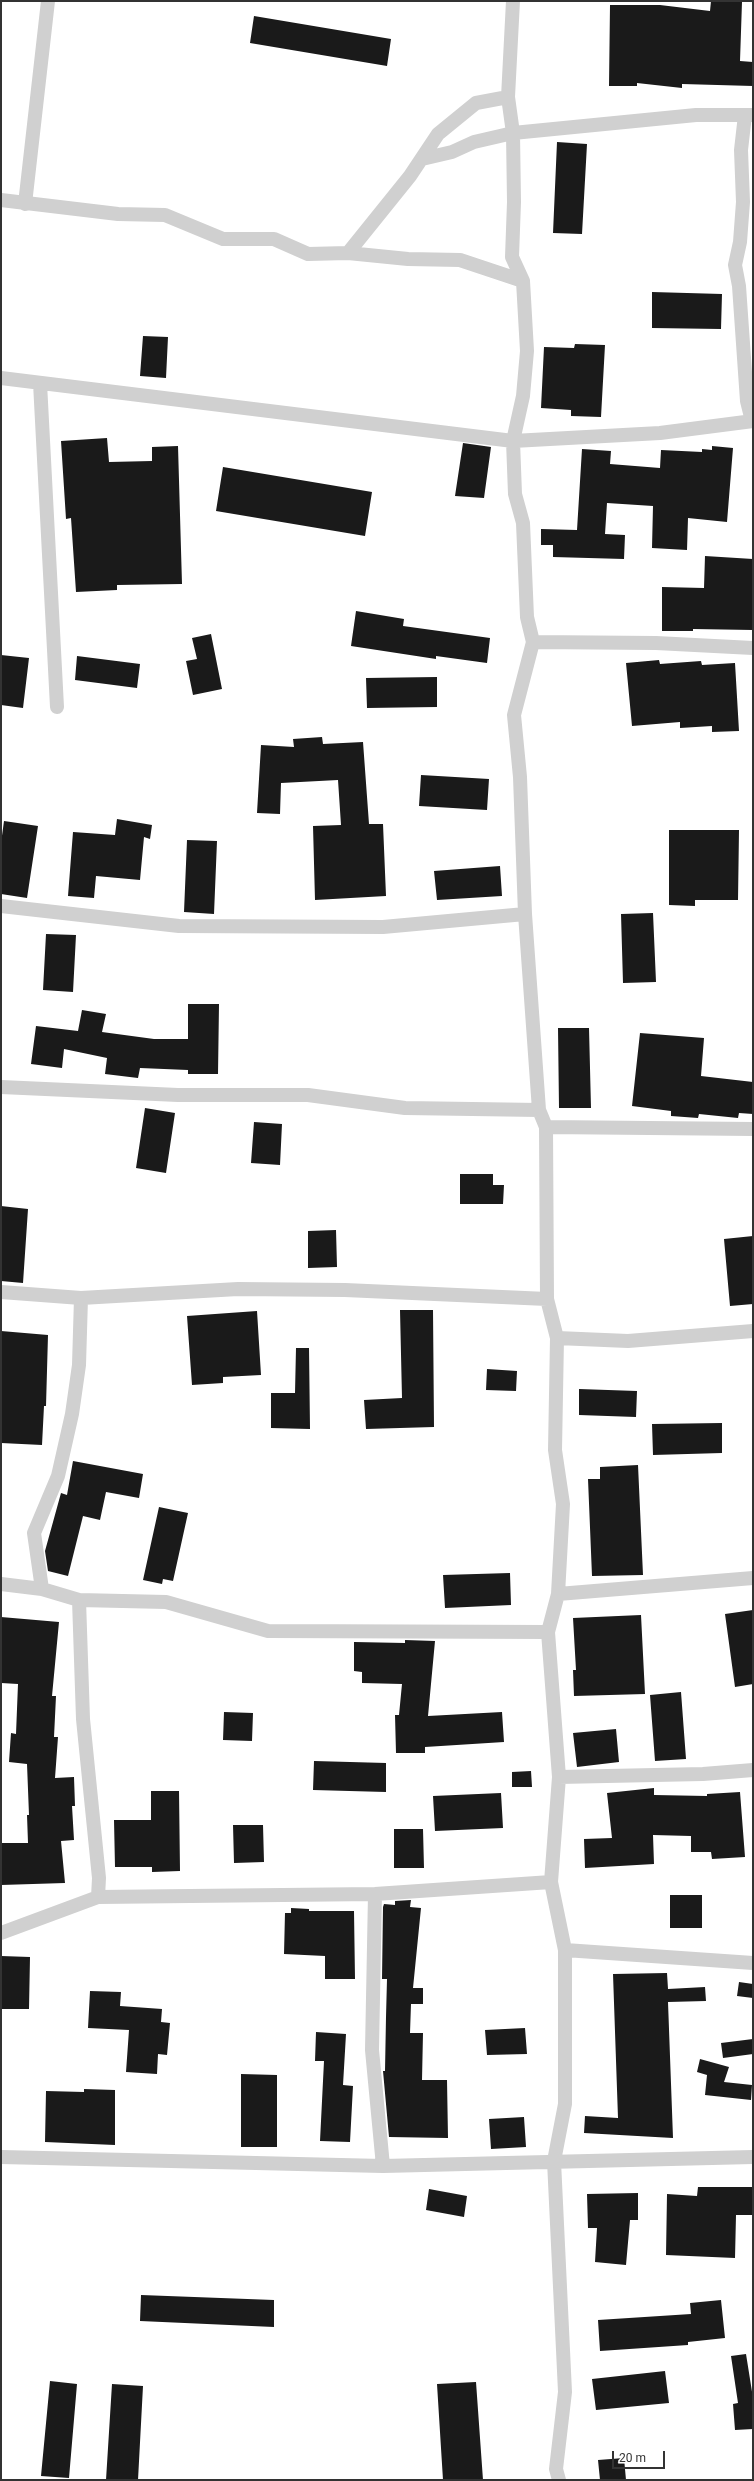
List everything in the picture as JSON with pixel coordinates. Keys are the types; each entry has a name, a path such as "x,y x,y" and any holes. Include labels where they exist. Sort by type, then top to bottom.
{"street":[{"path":"25,204 48,1"},
{"path":"513,1 508,97 513,133 514,202 512,257 523,281 527,351 523,396 514,441 515,494 523,523 527,617 533,642 514,715 520,777 525,914 539,1110 546,1127 547,1299 557,1338 556,1450 563,1504 558,1594 548,1632 558,1777 551,1882 565,1950 565,2104 554,2161 565,2392 556,2469 559,2480"},
{"path":"348,253 422,159 438,134 456,117 476,103 508,97"},
{"path":"1,378 514,441 660,433 752,421 748,401 740,286 735,265 740,242 743,202 741,150 749,115 696,115 513,133 474,142 452,152 422,159"},
{"path":"1,200 118,214 165,216 223,239 274,239 308,254 348,253 408,259 460,260 523,281"},
{"path":"40,383 57,707"},
{"path":"533,642 656,643 753,648"},
{"path":"1,906 179,926 383,928 525,914"},
{"path":"1,1087 178,1095 308,1095 405,1108 539,1110"},
{"path":"546,1127 753,1129"},
{"path":"1,1292 81,1298 245,1289 345,1290 547,1299"},
{"path":"42,1589 34,1533 58,1476 72,1414 79,1365 81,1298"},
{"path":"557,1338 628,1342 753,1331"},
{"path":"558,1594 753,1578"},
{"path":"1,1584 42,1589 79,1600 166,1602 268,1630 548,1632"},
{"path":"79,1600 83,1719 99,1878 98,1897"},
{"path":"558,1777 703,1774 753,1770"},
{"path":"1,1933 98,1897 375,1894 551,1882"},
{"path":"375,1894 372,2050 382,2166"},
{"path":"565,1950 753,1963"},
{"path":"1,2157 382,2166 753,2157"}],"building":[{"path":"711,1 742,2 740,61 753,62 753,86 682,84 682,88 637,83 637,86 609,86 610,5 660,5 710,11"},
{"path":"254,16 391,39 387,66 250,43"},
{"path":"557,142 587,144 582,234 553,233"},
{"path":"652,292 722,294 721,329 652,328"},
{"path":"143,336 168,337 166,378 140,376"},
{"path":"575,344 605,345 601,417 571,416 571,410 541,408 544,347 574,348"},
{"path":"107,438 109,462 152,461 152,447 178,446 182,584 117,585 117,590 76,592 71,518 66,519 61,441"},
{"path":"463,443 491,447 484,498 455,496"},
{"path":"712,446 733,448 727,522 688,518 687,550 652,548 653,506 607,503 605,534 625,535 624,559 553,557 553,545 541,545 541,529 577,530 582,449 611,451 610,464 660,468 661,450 702,452 702,449 712,450"},
{"path":"223,467 372,492 365,536 216,511"},
{"path":"705,556 753,559 753,630 693,629 693,631 662,631 662,587 704,588"},
{"path":"356,611 404,619 403,626 490,638 487,663 436,656 436,659 351,646"},
{"path":"211,634 222,689 193,695 186,661 197,659 192,638"},
{"path":"1,655 29,658 23,708 1,705"},
{"path":"77,656 140,664 137,688 75,680"},
{"path":"659,660 660,664 701,661 702,665 735,663 739,731 712,732 712,726 680,728 680,722 632,726 626,663"},
{"path":"437,677 437,707 367,708 366,678"},
{"path":"322,737 323,744 363,742 369,824 383,824 386,896 315,900 313,826 341,825 338,780 281,783 280,814 257,813 261,745 294,747 293,739"},
{"path":"421,775 489,779 487,810 419,806"},
{"path":"117,819 152,825 150,839 144,837 140,880 96,876 94,898 68,896 73,832 115,835"},
{"path":"4,821 38,826 27,898 1,894 1,843"},
{"path":"669,830 739,830 738,900 695,900 695,906 669,905"},
{"path":"187,840 217,841 214,914 184,912"},
{"path":"500,866 502,896 437,900 434,871"},
{"path":"653,913 656,982 623,983 621,914"},
{"path":"46,934 76,935 73,992 43,990"},
{"path":"188,1004 219,1004 218,1074 188,1074 188,1070 140,1068 138,1078 105,1074 107,1058 64,1049 62,1068 31,1064 36,1026 78,1031 82,1010 106,1014 102,1032 154,1039 188,1039"},
{"path":"558,1028 589,1028 591,1108 559,1108"},
{"path":"640,1033 704,1038 701,1076 753,1082 753,1114 739,1113 738,1118 699,1114 698,1118 671,1116 671,1111 632,1106"},
{"path":"145,1108 175,1113 166,1173 136,1168"},
{"path":"254,1122 282,1124 280,1165 251,1163"},
{"path":"460,1174 493,1174 493,1185 504,1185 503,1204 460,1204"},
{"path":"1,1206 28,1209 23,1283 1,1281"},
{"path":"336,1230 337,1267 308,1268 308,1231"},
{"path":"753,1236 753,1304 730,1306 724,1239"},
{"path":"400,1310 433,1310 434,1427 366,1429 364,1400 402,1398"},
{"path":"257,1311 261,1375 223,1377 223,1383 192,1385 187,1316"},
{"path":"1,1331 48,1335 46,1406 44,1406 42,1445 1,1443"},
{"path":"296,1348 309,1348 310,1429 271,1428 271,1393 295,1393"},
{"path":"487,1369 517,1371 516,1391 486,1390"},
{"path":"579,1389 637,1391 636,1417 579,1415"},
{"path":"722,1423 722,1453 653,1455 652,1424"},
{"path":"73,1461 143,1474 139,1498 106,1492 100,1520 83,1516 68,1576 48,1571 45,1551 61,1493 67,1495"},
{"path":"638,1465 643,1575 592,1576 588,1479 600,1479 600,1467"},
{"path":"159,1507 188,1513 173,1581 163,1579 162,1584 143,1580"},
{"path":"510,1573 511,1605 445,1608 443,1575"},
{"path":"753,1610 753,1684 735,1687 725,1614"},
{"path":"641,1615 645,1694 574,1696 573,1670 576,1670 573,1618"},
{"path":"1,1617 59,1622 52,1696 56,1696 54,1737 58,1737 55,1778 74,1777 75,1806 72,1806 74,1840 61,1841 65,1883 1,1885 1,1843 28,1843 27,1815 29,1815 27,1764 9,1762 11,1733 16,1734 18,1684 1,1683"},
{"path":"405,1640 435,1641 428,1716 502,1712 504,1742 425,1747 425,1753 396,1753 395,1715 399,1715 402,1684 362,1683 362,1672 354,1671 354,1642 405,1643"},
{"path":"681,1692 686,1759 655,1761 650,1695"},
{"path":"224,1712 253,1713 252,1741 223,1740"},
{"path":"616,1729 619,1762 577,1767 573,1733"},
{"path":"314,1761 386,1763 386,1792 313,1790"},
{"path":"531,1771 532,1787 512,1787 512,1772"},
{"path":"654,1788 654,1795 707,1796 707,1794 740,1792 745,1857 712,1859 711,1852 691,1852 691,1836 653,1835 654,1864 585,1868 584,1839 612,1838 607,1793"},
{"path":"151,1791 179,1791 180,1871 152,1872 152,1867 115,1867 114,1820 151,1820"},
{"path":"501,1793 503,1828 435,1831 433,1796"},
{"path":"233,1825 263,1825 264,1862 234,1863"},
{"path":"394,1829 423,1829 424,1868 394,1868"},
{"path":"670,1895 702,1895 702,1928 670,1928"},
{"path":"411,1900 410,1907 421,1908 413,1988 423,1988 423,2004 411,2004 410,2033 423,2033 422,2080 447,2080 448,2138 389,2137 383,2071 385,2071 387,1979 382,1979 383,1907 384,1904 395,1905 395,1901"},
{"path":"291,1908 309,1909 309,1911 354,1911 355,1979 325,1979 325,1956 284,1954 285,1913 291,1913"},
{"path":"1,1956 30,1957 29,2009 1,2009"},
{"path":"667,1973 668,1989 705,1987 706,2001 668,2002 673,2138 584,2133 585,2116 618,2118 613,1974"},
{"path":"739,1982 753,1984 753,1998 737,1996"},
{"path":"90,1991 121,1992 120,2006 162,2009 161,2022 170,2023 167,2055 158,2054 157,2074 126,2072 129,2030 88,2028"},
{"path":"525,2028 527,2054 487,2055 485,2030"},
{"path":"316,2032 346,2034 343,2085 353,2086 350,2142 320,2141 324,2061 315,2061"},
{"path":"753,2039 753,2054 723,2058 721,2043"},
{"path":"700,2059 729,2067 724,2082 752,2085 751,2100 705,2095 707,2075 697,2072"},
{"path":"241,2074 277,2075 277,2147 241,2147"},
{"path":"84,2089 115,2090 115,2145 45,2142 46,2091 84,2092"},
{"path":"524,2117 526,2147 491,2149 489,2119"},
{"path":"698,2187 753,2187 753,2215 736,2215 735,2258 666,2255 667,2194 697,2196"},
{"path":"429,2189 467,2196 464,2217 426,2210"},
{"path":"638,2193 638,2220 630,2220 626,2265 595,2262 597,2228 588,2228 587,2194"},
{"path":"141,2295 274,2300 274,2327 140,2321"},
{"path":"721,2300 725,2338 688,2342 688,2345 600,2351 598,2320 691,2314 690,2303"},
{"path":"746,2354 753,2398 753,2429 735,2430 733,2404 738,2403 731,2356"},
{"path":"665,2371 669,2403 596,2410 592,2379"},
{"path":"50,2381 77,2384 69,2478 41,2476"},
{"path":"476,2382 483,2480 443,2480 437,2384"},
{"path":"112,2384 143,2386 138,2480 106,2480"},
{"path":"624,2458 626,2480 600,2480 598,2460"}]}
